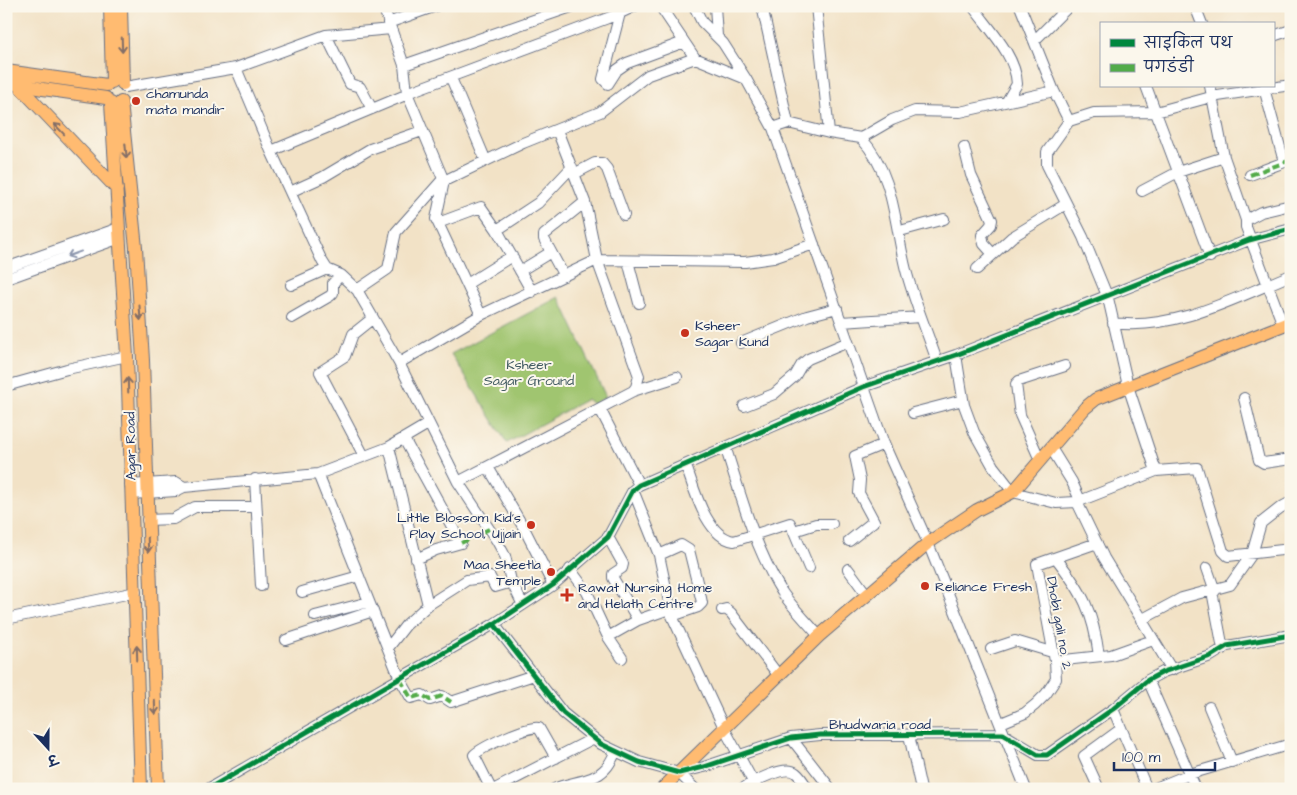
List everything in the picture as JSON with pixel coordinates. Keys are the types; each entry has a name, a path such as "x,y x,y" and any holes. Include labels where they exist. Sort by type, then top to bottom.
{"main road":[{"path":"110,6 115,91 117,189 127,356 141,789"},
{"path":"115,91 121,6"},
{"path":"6,71 115,91"},
{"path":"12,83 115,91"},
{"path":"12,83 117,189"},
{"name":"Agar Road","path":"115,91 136,257 142,360 158,789"},
{"path":"662,789 820,636 928,543 977,510 1013,492 1085,408 1096,399 1287,324"}],"street":[{"path":"383,6 404,65 408,93 422,131 444,180 436,219 482,315"},
{"path":"115,91 236,68 326,35 389,26 436,6"},
{"path":"404,65 574,6"},
{"path":"271,151 408,93 635,6"},
{"path":"660,6 695,58 746,79"},
{"path":"694,6 702,22 717,36 746,79 773,128 884,444 928,543 1026,789"},
{"path":"716,6 717,36"},
{"path":"762,6 788,123"},
{"path":"816,6 829,133"},
{"path":"1020,6 1068,121"},
{"path":"1034,41 1069,6"},
{"path":"1195,6 1201,22"},
{"path":"974,8 1014,69 1017,84 1007,100"},
{"path":"618,11 603,79 608,84 622,66 684,42"},
{"path":"1274,36 1291,30"},
{"path":"326,35 350,84 360,87 372,109"},
{"path":"357,290 388,269 396,232 444,180 600,112 648,74 695,58"},
{"path":"236,68 271,151 327,269 341,276 357,290 399,363 458,482 505,556 512,582 523,605"},
{"path":"451,78 486,161"},
{"path":"1274,87 1291,85"},
{"path":"1147,88 1210,257"},
{"path":"1156,470 1128,386 1108,298 1046,160 1047,152 1068,121 1094,113 1156,112 1211,92 1264,88 1288,161 1250,175"},
{"path":"773,128 788,123 829,133 861,138 892,120 916,111 960,112 1054,91"},
{"path":"1211,92 1224,157 1246,220 1250,240 1287,324"},
{"path":"557,130 585,202 597,260 639,376 636,387 633,390"},
{"path":"290,192 323,177 370,149 422,131"},
{"path":"861,138 878,160 900,231 903,259 937,361"},
{"path":"964,147 970,175 991,214 991,225 982,235 984,244 992,253"},
{"path":"1142,191 1178,172 1224,157"},
{"path":"497,230 538,203 573,171 595,164 602,164 607,169 624,215"},
{"path":"564,276 544,235 585,202"},
{"path":"977,268 1012,237 1066,204"},
{"path":"1246,220 1261,212 1289,204"},
{"path":"438,223 481,207 497,230 532,292"},
{"path":"900,231 944,219"},
{"path":"208,789 494,624 553,585 608,537 636,488 863,387 956,355 1108,298 1250,240 1291,229"},
{"path":"6,268 120,233"},
{"path":"6,278 120,233"},
{"path":"399,363 482,315 597,260 744,262 773,258 814,244"},
{"path":"520,271 551,252"},
{"path":"467,284 512,256"},
{"path":"628,261 639,303"},
{"path":"291,285 327,269"},
{"path":"1113,323 1142,325 1160,322 1211,308 1291,275"},
{"path":"292,318 333,294 333,283 341,276"},
{"path":"741,343 807,316 837,308"},
{"path":"841,322 921,317"},
{"path":"364,456 320,372 345,356 353,334 373,318"},
{"path":"744,406 774,394 795,376 802,364 808,359 848,342"},
{"path":"956,355 963,400 974,432 993,466 1013,492 1056,503 1078,501 1156,470 1197,468 1224,554 1232,556 1291,549"},
{"path":"6,386 67,369 127,356"},
{"path":"1040,460 1020,415 1016,384 1019,381 1065,366"},
{"path":"458,482 633,390 677,377"},
{"path":"1244,398 1259,460 1264,463 1291,459"},
{"path":"913,413 963,400"},
{"path":"600,409 636,488 659,555 670,612 725,730 740,754 754,786"},
{"path":"131,489 176,482 184,486 318,474 389,447 428,424"},
{"path":"404,438 461,543 436,550 416,559"},
{"path":"849,541 874,520 859,493 860,480 855,456 884,444"},
{"path":"389,447 428,605"},
{"path":"1050,448 1072,482 1078,501 1097,543 1172,670"},
{"path":"726,449 769,569 783,594 820,636"},
{"path":"686,466 707,521 714,529 730,541 788,523 794,531 808,568"},
{"path":"488,467 525,530 553,585"},
{"path":"318,474 400,679 411,698 422,695 430,700 442,696 449,703 534,675"},
{"path":"255,479 261,586"},
{"path":"1141,620 1182,598 1230,585 1252,554 1261,523 1291,502"},
{"path":"147,520 173,519 195,507 256,506"},
{"path":"794,531 816,524 832,524"},
{"path":"608,537 624,564 613,574 613,578 638,620"},
{"name":"Dhobi gali no. 2","path":"1001,723 1025,713 1046,694 1056,679 1036,566 1038,563 1097,543"},
{"path":"608,637 638,620 701,605 689,550 685,546 659,555"},
{"path":"1056,558 1083,595 1096,630 1099,656"},
{"path":"1207,568 1223,648"},
{"path":"570,569 587,592 608,637 622,658"},
{"path":"848,570 867,595"},
{"path":"302,592 359,576"},
{"path":"388,648 406,625 428,605 467,580 490,577 495,588 512,582"},
{"path":"6,620 136,592"},
{"path":"315,616 371,606"},
{"path":"286,640 371,606"},
{"path":"722,610 726,609 731,613 779,676"},
{"name":"Bhudwaria road","path":"494,624 563,713 594,738 639,762 679,773 704,767 791,738 820,735 1003,734"},
{"path":"1003,734 1038,755 1047,755 1112,709 1148,680 1211,656 1223,648 1237,643 1291,634"},
{"path":"991,649 1015,641 1053,657 1099,656 1111,655 1153,640"},
{"path":"1148,680 1196,789"},
{"path":"1210,707 1232,762"},
{"path":"1112,709 1147,789"},
{"path":"490,789 474,755 508,737 534,726 539,728 556,758"},
{"path":"1099,789 1084,756 1121,729"},
{"path":"909,735 921,789"},
{"path":"495,789 594,738"},
{"path":"791,738 831,789"},
{"path":"1153,789 1190,774 1291,744"},
{"path":"554,789 583,781 601,772 607,767 616,751"},
{"path":"742,789 754,786 780,771 789,770 796,773 808,789"},
{"path":"679,773 695,789"}],"green space":[{"name":"Ksheer Sagar Ground","path":"559,297 606,397 593,404 587,399 507,443 451,354"}],"marked path":[{"path":"1250,175 1291,160"},
{"path":"1286,205 1291,202"},
{"path":"461,543 489,529"},
{"path":"400,679 411,698 422,695 430,700 442,696 451,702"}],"cycle path":[{"path":"208,789 494,624 553,585 608,537 633,490 639,485 863,387 956,355 1249,240 1291,229"},
{"path":"494,624 563,713 601,744 639,762 679,773 704,767 791,738 820,735 1003,734 1038,755 1047,755 1113,709 1148,680 1163,672 1211,656 1227,646 1291,635"}],"place":[{"name":"chamunda mata mandir","path":"136,101"},
{"name":"Ksheer Sagar Kund","path":"685,333"},
{"name":"Little Blossom Kid's Play School, Ujjain","path":"531,525"},
{"name":"Maa Sheetla Temple","path":"551,572"},
{"name":"Reliance Fresh","path":"925,586"},
{"name":"Rawat Nursing Home and Helath Centre","path":"567,595"}]}
